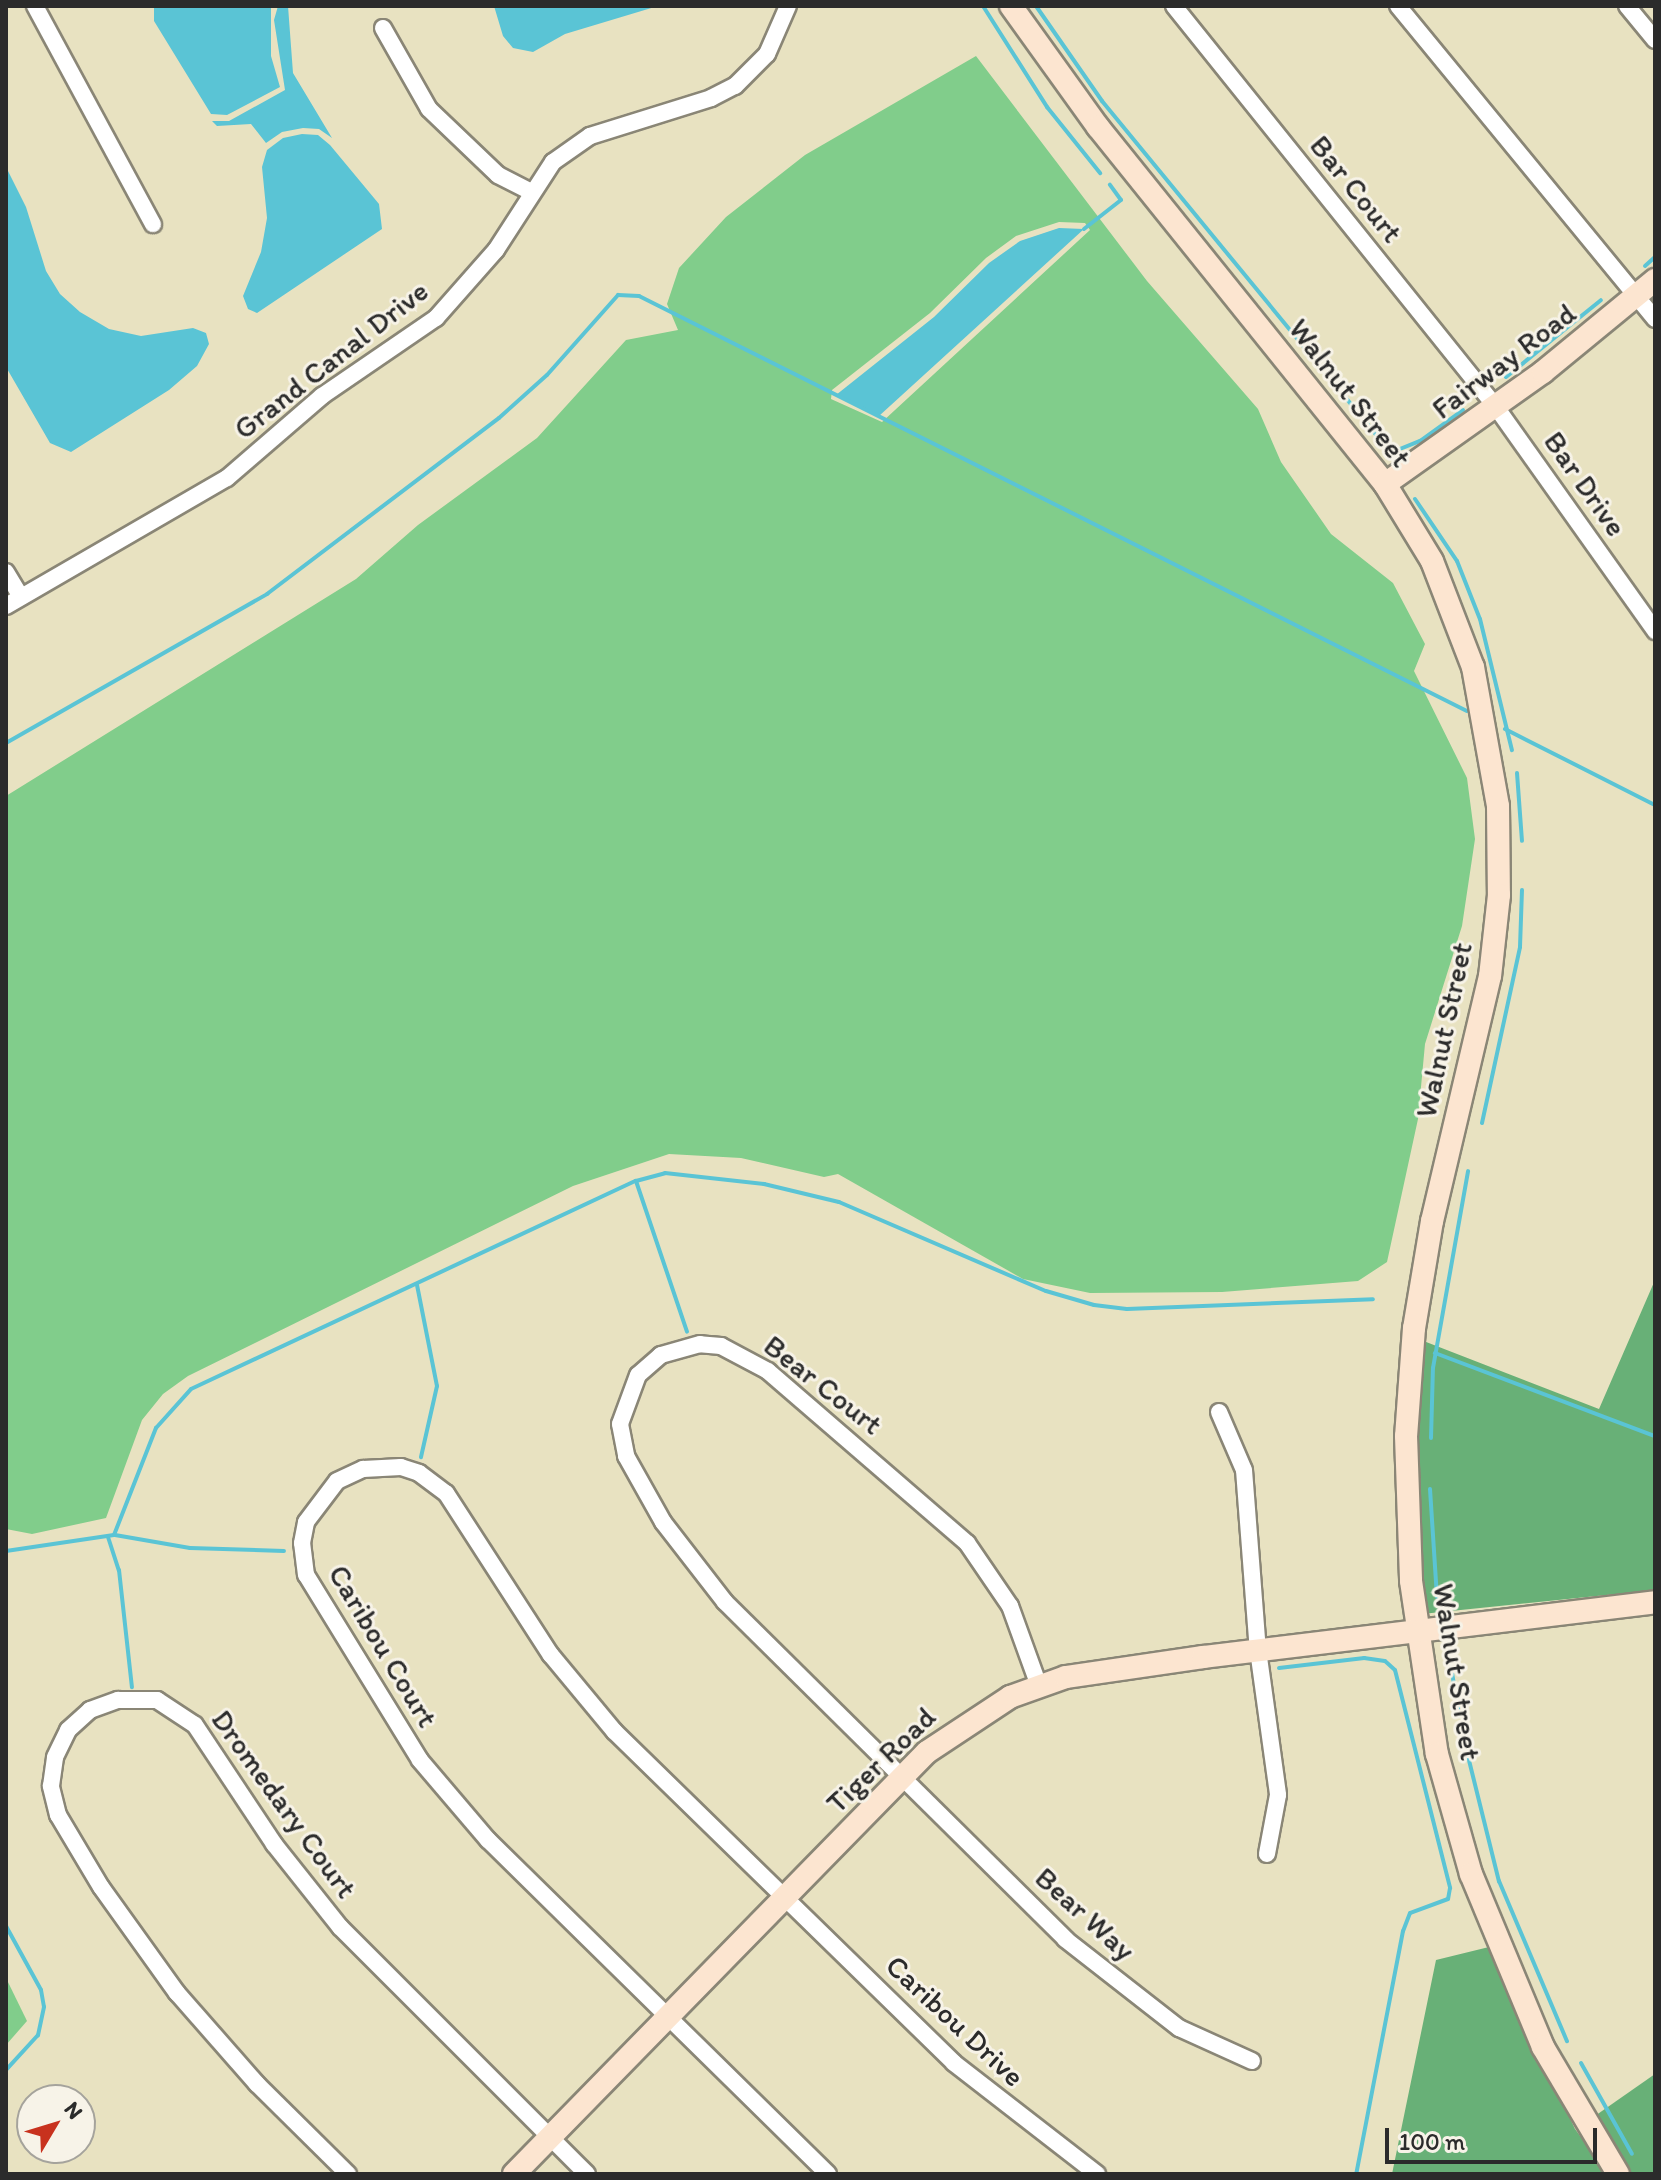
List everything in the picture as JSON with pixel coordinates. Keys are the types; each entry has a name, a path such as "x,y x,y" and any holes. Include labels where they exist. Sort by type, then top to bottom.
{"street":[{"path":"35,6 153,224"},
{"name":"Grand Canal Drive","path":"13,602 227,478 322,396 436,318 496,250 530,191 553,162 590,136 735,86 767,54 788,6"},
{"name":"Walnut Street","path":"1011,6 1098,127 1385,484 1432,561 1473,667 1493,759 1500,854 1490,976 1432,1221 1414,1328 1406,1506 1416,1630 1445,1784 1492,1933 1543,2047 1618,2174"},
{"name":"Bar Court","path":"1174,6 1496,407"},
{"path":"1398,6 1655,319"},
{"path":"1627,6 1655,40"},
{"path":"383,28 429,109 498,175 530,191"},
{"name":"Fairway Road","path":"1385,484 1496,407 1655,280"},
{"name":"Bar Drive","path":"1496,407 1655,631"},
{"path":"6,572 13,602"},
{"name":"Bear Court","path":"901,1778 725,1602 663,1522 629,1464 621,1440 623,1407 638,1375 661,1355 700,1344 743,1356 768,1371 949,1524 998,1584 1039,1686"},
{"path":"1219,1412 1244,1470 1258,1650 1278,1795 1267,1854"},
{"name":"Caribou Court","path":"668,2016 488,1840 387,1712 306,1575 303,1533 322,1495 345,1476 382,1466 410,1469 433,1482 456,1506 520,1611 583,1696 784,1898"},
{"name":"Tiger Road","path":"514,2174 901,1778 958,1727 1039,1686 1258,1650 1655,1602"},
{"name":"Dromedary Court","path":"348,2174 249,2075 177,1993 101,1887 58,1815 51,1786 55,1757 68,1730 92,1709 118,1700 157,1700 195,1725 274,1844 340,1927 587,2174"},
{"name":"Bear Way","path":"901,1778 1065,1939 1121,1985 1179,2028 1252,2061"},
{"name":"Caribou Drive","path":"784,1898 954,2063 1097,2174"},
{"path":"668,2016 828,2174"}],"green space":[{"path":"976,56 1147,281 1258,409 1281,462 1331,534 1393,583 1425,644 1414,671 1467,778 1475,839 1462,926 1425,1044 1418,1119 1387,1262 1358,1281 1222,1292 1090,1293 1023,1279 838,1174 824,1177 741,1158 669,1154 573,1186 188,1376 163,1394 142,1420 106,1518 32,1534 6,1529 6,796 356,579 418,525 537,438 626,340 678,330 667,304 679,268 726,217 805,155","holes":["1059,222 1085,223 1090,230 882,422 831,399 832,390 930,313 986,258 1016,236"]},
{"path":"1655,1280 1655,1590 1422,1614 1414,1450 1421,1340 1599,1409"},
{"path":"1489,1947 1575,2129 1608,2174 1392,2174 1436,1960"},
{"path":"6,1978 27,2021 6,2045"},
{"path":"1655,2074 1655,2174 1628,2174 1592,2118"}],"water":[{"path":"154,6 271,6 271,56 280,87 227,115 211,114 154,21"},
{"path":"278,6 288,6 293,73 332,138 319,129 303,128 282,132 266,143 251,124 217,126 212,121 229,121 285,90 274,20"},
{"path":"494,6 658,6 565,34 533,52 513,48 503,36"},
{"path":"318,135 330,145 379,204 382,229 257,313 248,309 243,296 261,252 267,218 262,167 267,150 283,138"},
{"path":"6,167 26,207 46,271 60,294 80,312 109,329 141,336 193,328 206,333 209,344 197,366 169,390 71,452 50,443 6,367"},
{"path":"1059,228 1084,229 879,416 836,395 934,317 989,263 1020,241"}],"waterway":[{"path":"983,6 1047,107 1100,173"},
{"path":"1036,6 1102,101 1387,448 1395,451 1420,441 1463,410"},
{"path":"1084,229 1121,200 1110,185"},
{"path":"1645,266 1655,257"},
{"path":"6,743 267,594 499,418 547,375 618,295 639,296 1467,711"},
{"path":"1506,377 1601,300"},
{"path":"1415,499 1457,561 1480,619 1512,750"},
{"path":"1505,729 1655,805"},
{"path":"1517,773 1522,841"},
{"path":"1482,1123 1520,947 1522,890"},
{"path":"1431,1438 1433,1368 1468,1171"},
{"path":"6,1551 114,1535 156,1428 191,1389 636,1181 665,1173 764,1184 839,1202 1046,1291 1094,1305 1127,1309 1373,1299"},
{"path":"636,1181 687,1332"},
{"path":"417,1285 437,1386 421,1457"},
{"path":"1435,1353 1655,1436"},
{"path":"1430,1489 1437,1597"},
{"path":"115,1535 190,1548 284,1551"},
{"path":"108,1537 119,1570 132,1687"},
{"path":"1279,1668 1364,1658 1385,1661 1395,1670 1450,1888 1448,1899 1410,1913 1403,1931 1356,2174"},
{"path":"1450,1661 1458,1708"},
{"path":"1462,1732 1499,1881 1567,2041"},
{"path":"6,1926 41,1990 44,2007 38,2035 6,2070"},
{"path":"1581,2063 1632,2154"}]}
